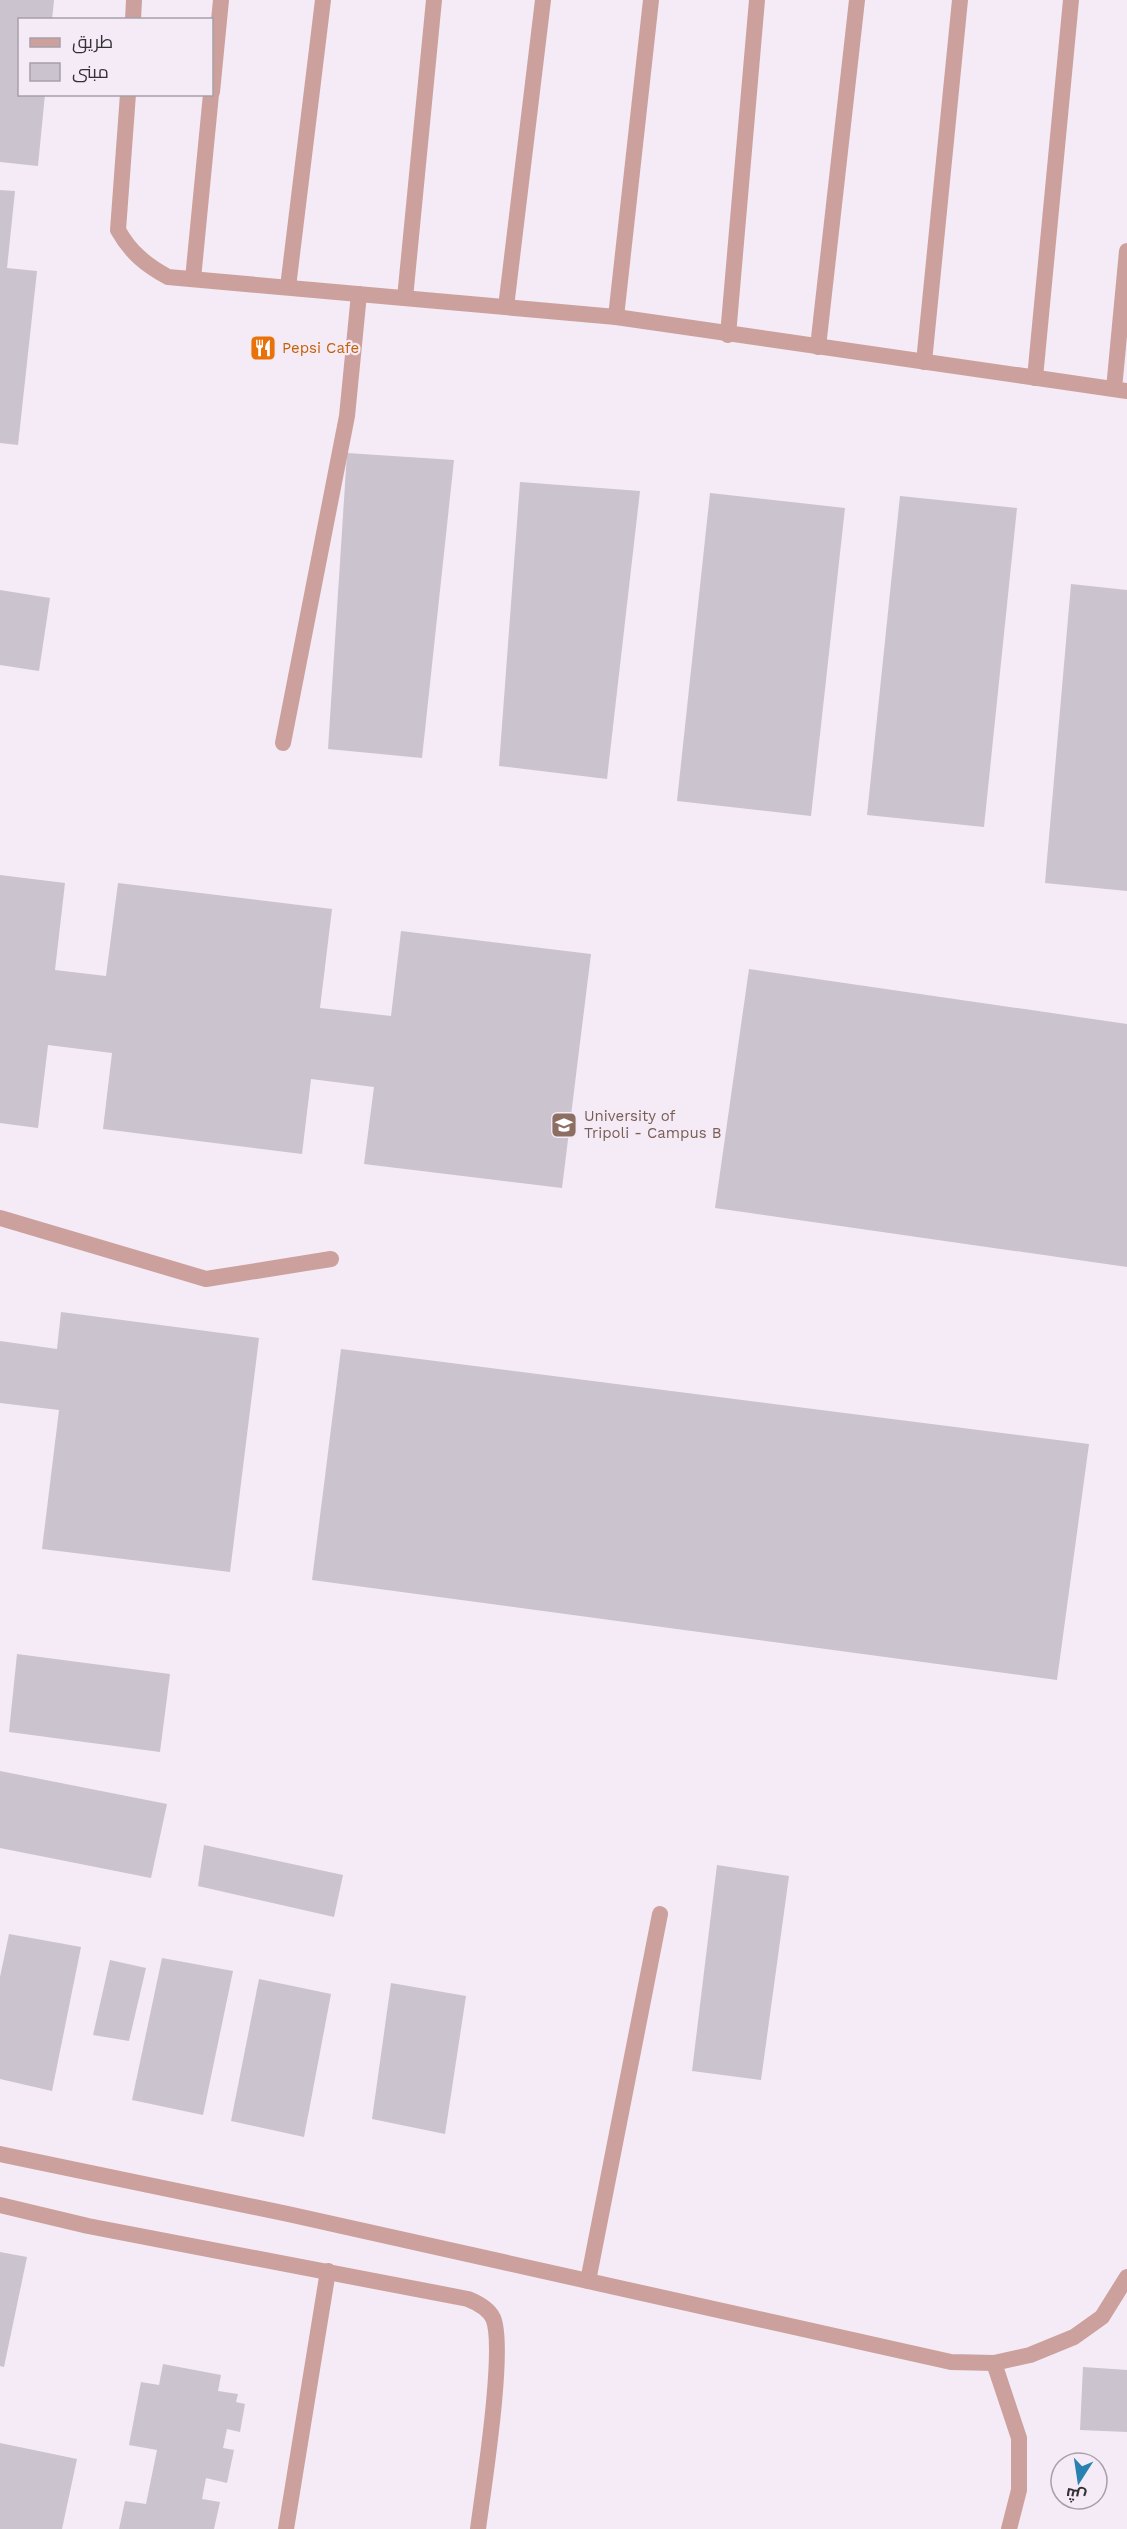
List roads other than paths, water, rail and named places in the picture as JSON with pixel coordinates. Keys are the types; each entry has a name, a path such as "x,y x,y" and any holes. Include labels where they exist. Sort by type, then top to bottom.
{"street":[{"path":"133,18 134,0"},
{"path":"213,74 221,0"},
{"path":"288,287 323,0"},
{"path":"405,298 434,0"},
{"path":"506,307 543,0"},
{"path":"616,317 651,0"},
{"path":"728,335 757,0"},
{"path":"818,347 857,0"},
{"path":"924,362 960,0"},
{"path":"1035,378 1071,0"},
{"path":"128,96 118,230 126,245 146,265 168,277 616,317 1121,390 1127,251"},
{"path":"193,279 211,96"},
{"path":"283,743 347,416 359,294"},
{"path":"0,1218 206,1279 331,1259"},
{"path":"588,2281 660,1914"},
{"path":"0,2154 288,2214 951,2362 994,2363 1030,2355 1074,2337 1102,2317 1127,2277"},
{"path":"0,2205 88,2226 468,2299 483,2305 492,2316 497,2330 495,2385 478,2529"},
{"path":"286,2529 328,2271"},
{"path":"994,2363 1019,2438 1019,2490 1009,2529"}],"place":[{"name":"Pepsi Cafe","path":"263,348"},
{"name":"University of Tripoli - Campus B","path":"564,1125"}]}
